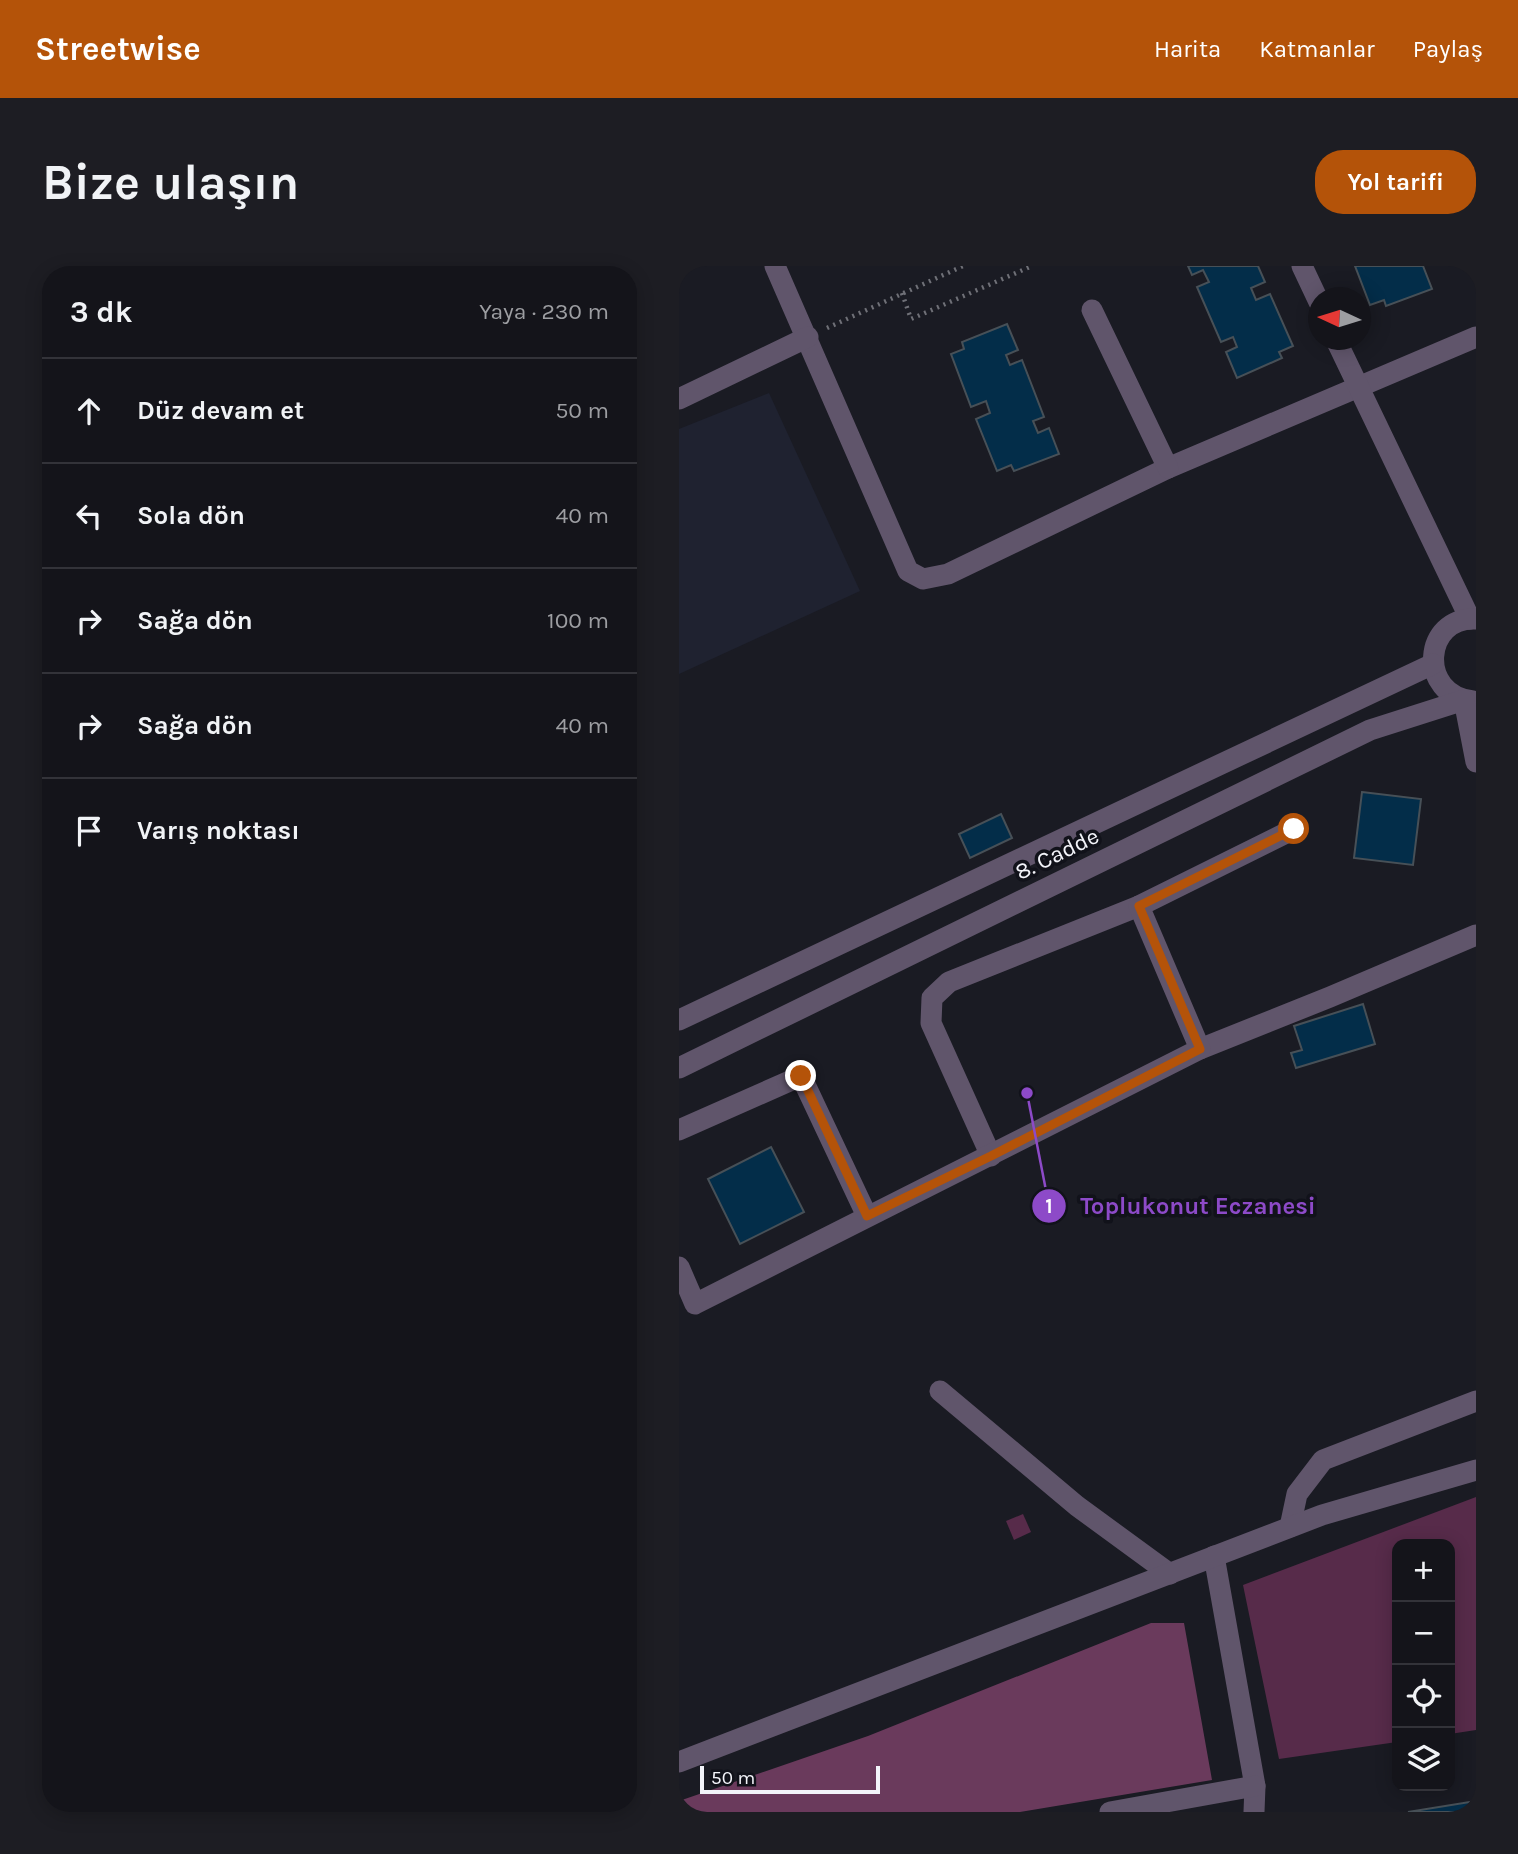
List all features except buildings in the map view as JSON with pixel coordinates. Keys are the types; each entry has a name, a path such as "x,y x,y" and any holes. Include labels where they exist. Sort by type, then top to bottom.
{"street":[{"path":"775,266 908,571 923,579 948,575 1168,468 1476,337"},
{"path":"1302,266 1311,287"},
{"path":"1092,310 1168,468"},
{"path":"679,399 807,337"},
{"path":"1340,350 1473,619 1454,623 1442,634 1434,648 1433,664 1443,687 1452,695 1470,701 1476,762"},
{"name":"8. Cadde","path":"679,1020 1433,664"},
{"name":"8. Cadde","path":"679,1068 1370,730 1470,701"},
{"path":"991,1156 931,1023 932,998 949,982 1139,906 1294,829"},
{"path":"1139,906 1200,1049"},
{"path":"679,1267 695,1304 1200,1049 1476,935"},
{"path":"679,1130 801,1076 867,1216"},
{"path":"940,1391 1077,1506 1170,1574"},
{"path":"1290,1527 1297,1494 1324,1460 1476,1401"},
{"path":"679,1762 1322,1515 1476,1470"},
{"path":"1214,1556 1255,1786 1254,1812"},
{"path":"1110,1812 1255,1786"}],"path":[{"path":"807,337 963,266"},
{"path":"902,293 911,319 1032,266"}],"shaded area":[{"path":"769,393 860,591 679,674 679,429"},
{"path":"1476,1497 1476,1730 1455,1733 1455,1539 1392,1539 1392,1743 1279,1759 1243,1585"},
{"path":"1023,1514 1031,1532 1014,1540 1006,1521"},
{"path":"1151,1623 1184,1623 1212,1780 1020,1812 679,1812 679,1801 868,1736"}],"place":[{"name":"Toplukonut Eczanesi","path":"1027,1093"}],"route":[{"path":"801,1076 867,1216 991,1156 1200,1049 1139,906 1294,829"}]}
